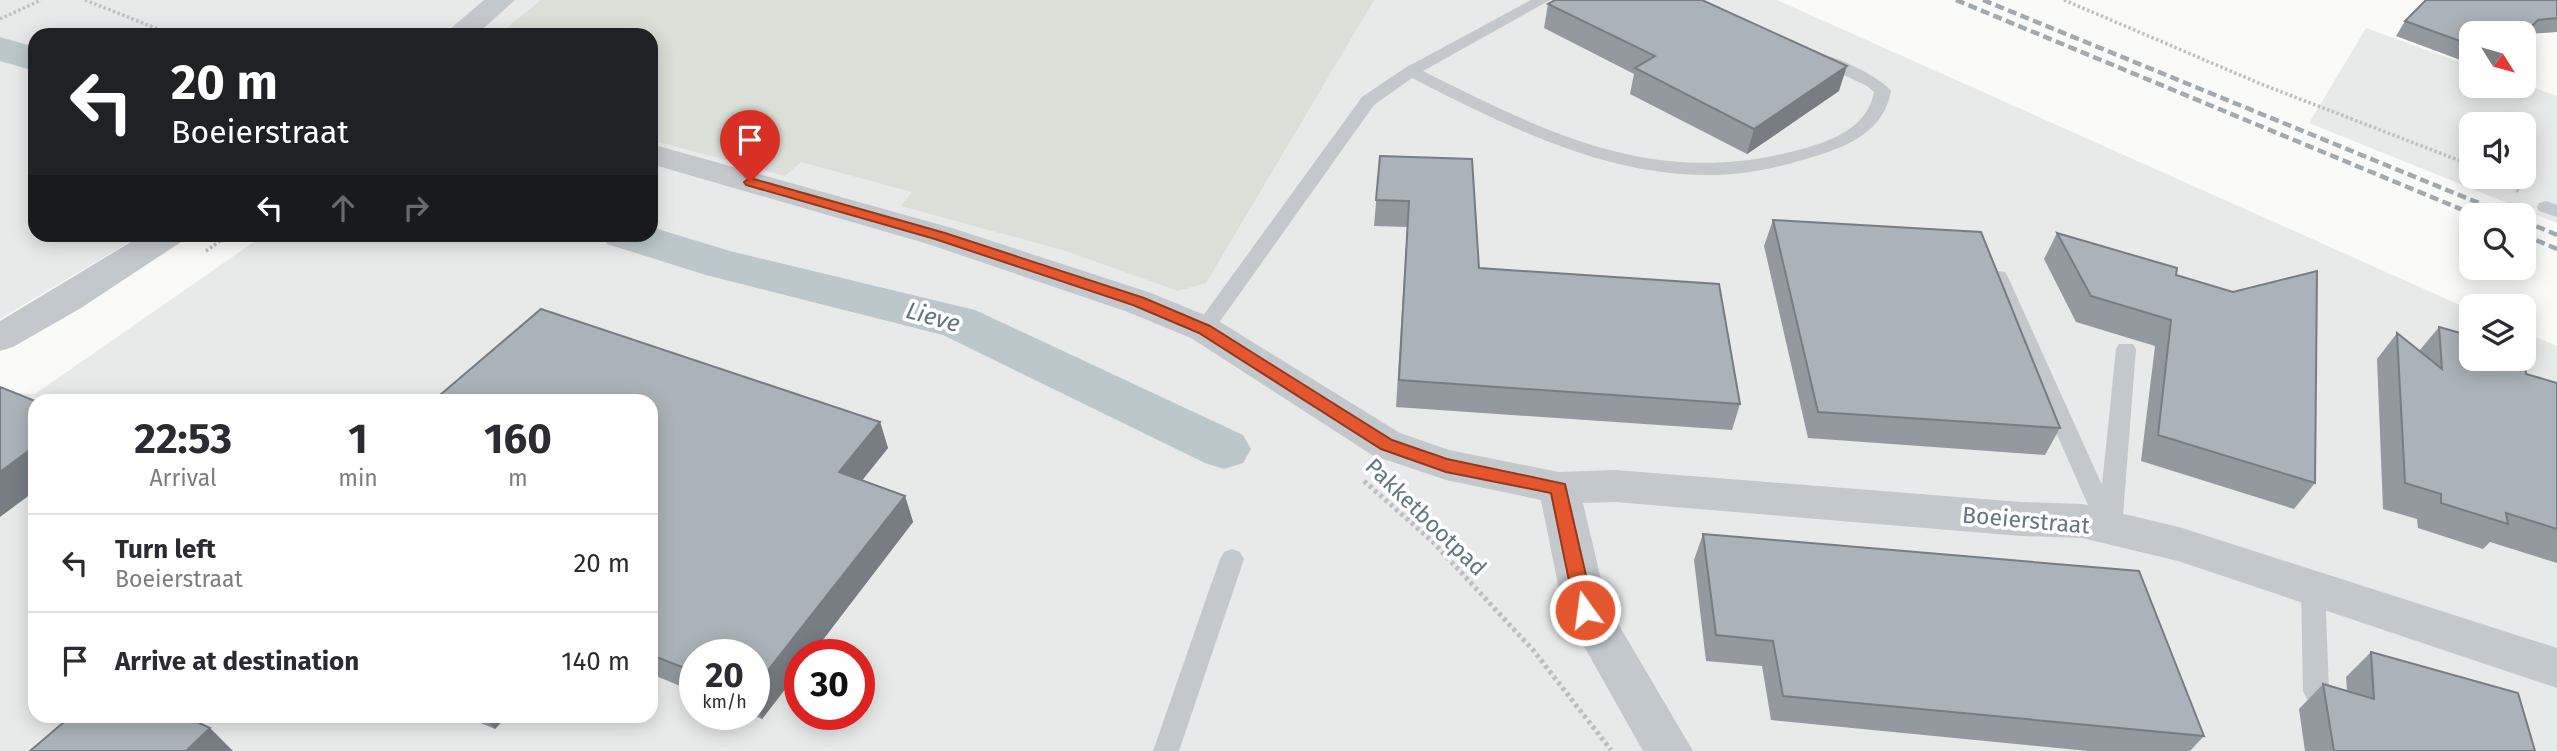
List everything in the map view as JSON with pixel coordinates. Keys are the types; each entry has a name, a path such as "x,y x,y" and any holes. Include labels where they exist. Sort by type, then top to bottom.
{"street":[{"path":"467,28 501,0"},
{"name":"Boeierstraat","path":"658,156 940,236 1138,302 1204,329 1387,444 1446,465 1559,488 1615,486 2021,519 2082,521 2179,544 2557,668"},
{"path":"0,338 156,242"},
{"path":"1559,488 1585,610 1669,751"}],"lane":[{"path":"1204,329 1368,101 1411,71 1542,0"},
{"path":"1411,71 1508,120 1559,142 1647,166 1721,172 1778,164 1850,138 1882,106 1883,91 1873,82 1801,49"},
{"path":"1988,255 2110,528"},
{"path":"2110,528 2126,349"},
{"path":"1166,751 1232,559"},
{"path":"2313,587 2316,691"}],"path":[{"path":"0,19 41,0"},
{"path":"85,0 155,28"},
{"path":"2064,0 2261,84 2459,160"},
{"name":"Pakketbootpad","path":"1354,473 1441,551 1532,650 1611,751"}],"shaded area":[{"path":"0,0 1777,0 2459,305 2459,371 2536,371 2536,337 2557,346 2557,751 0,751 0,392 35,394 254,242 658,242 658,28 28,28 28,242 129,242 0,319"},
{"path":"541,0 1374,0 1206,283 1178,291 1066,251 901,206 912,192 801,162 785,176 658,142 658,28 507,28"},
{"path":"2366,28 2459,62 2459,98 2536,98 2536,88 2557,96 2557,223 2536,215 2536,203 2507,203 2473,189 2536,189 2536,112 2459,112 2459,183 2309,123"}],"building":[{"path":"1555,0 1702,0 1847,66 1754,129 1635,68 1655,56 1548,4"},
{"path":"2426,0 2557,0 2557,18 2536,22 2459,21 2459,41 2405,21"},
{"path":"1380,156 1472,159 1479,268 1719,284 1740,404 1399,380 1409,201 1376,200"},
{"path":"1773,220 1981,232 2060,428 1818,412"},
{"path":"2057,233 2177,268 2176,275 2233,292 2317,271 2315,483 2158,435 2171,320 2091,296"},
{"path":"541,309 880,422 839,472 905,496 793,639 784,639 784,650 770,668 770,639 679,639 679,666 658,658 658,394 441,394"},
{"path":"2439,327 2459,333 2459,371 2526,371 2526,374 2557,383 2557,529 2506,513 2508,524 2441,503 2441,494 2405,483 2397,333 2442,369"},
{"path":"0,387 28,398 28,451 0,472"},
{"path":"1703,534 2139,571 2204,736 1783,696 1773,641 1716,635"},
{"path":"2371,652 2518,693 2535,751 2334,751 2323,684 2374,699"},
{"path":"63,723 199,723 210,728 186,751 30,751"}],"waterway":[{"name":"Lieve","path":"0,49 28,57"},
{"name":"Lieve","path":"649,242 722,264 958,322 1224,449"}],"railway":[{"path":"1956,0 2459,208"},
{"path":"1983,0 2479,203"},
{"path":"2536,226 2557,235"},
{"path":"2536,240 2557,249"}],"route":[{"path":"750,182 940,236 1138,302 1204,329 1387,444 1446,465 1559,488 1585,610"}]}
